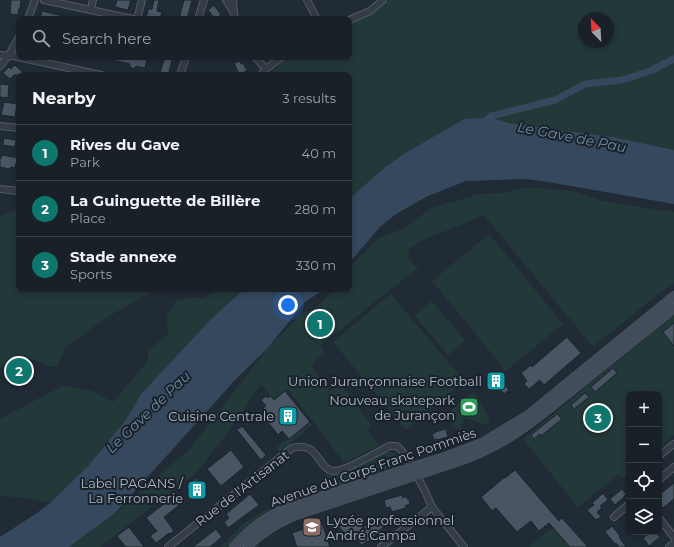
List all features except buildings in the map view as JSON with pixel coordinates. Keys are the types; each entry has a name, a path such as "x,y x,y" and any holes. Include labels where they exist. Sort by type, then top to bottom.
{"main road":[{"name":"Avenue du Corps Franc Pommiès","path":"248,547 269,528 293,516 415,471 448,456 476,446 513,425 532,412 674,296"},
{"name":"Avenue du Corps Franc Pommiès","path":"234,547 247,533 260,523 275,513 289,507 415,471 478,455 497,445 536,419 674,308"}],"street":[{"path":"29,16 35,0"},
{"path":"44,0 120,16"},
{"path":"91,9 93,0"},
{"path":"139,16 142,0"},
{"path":"199,16 204,0"},
{"path":"226,0 235,16"},
{"path":"233,0 235,16"},
{"path":"307,0 315,16"},
{"path":"352,19 370,11 383,0"},
{"path":"0,66 9,55 16,42"},
{"path":"0,55 16,57"},
{"path":"32,60 87,72"},
{"path":"181,72 185,60"},
{"path":"258,60 266,69"},
{"path":"263,72 278,60"},
{"path":"0,126 16,128"},
{"path":"0,189 16,191"},
{"path":"662,454 674,444"},
{"name":"Rue de l'Artisanat","path":"168,547 292,448 299,446 312,450 327,468 334,471 343,469 389,446 397,446 415,471"},
{"path":"662,477 674,467"},
{"path":"415,471 432,507 464,547"},
{"path":"381,547 432,507"},
{"path":"614,517 626,507"},
{"path":"662,522 674,537"},
{"path":"669,547 674,543"}],"green space":[{"path":"389,0 674,0 674,150 613,137 509,123 495,119 464,119 407,152 385,167 352,196 352,72 272,72 286,60 352,60 352,23 372,13"},
{"path":"527,187 572,191 602,201 674,212 674,283 593,347 484,215 425,239 409,249 408,257 419,271 414,271 320,346 325,352 318,357 311,366 330,392 334,388 344,388 372,426 367,429 379,445 344,463 288,390 274,400 261,384 226,435 197,472 100,547 69,547 115,513 189,450 267,349 300,315 315,308 331,292 352,292 352,264 379,238 405,228 431,208 480,194 501,193"},
{"path":"16,209 16,292 151,292 109,316 65,348 57,367 49,366 33,359 9,361 0,368 0,216"},
{"path":"489,234 563,324 506,371 432,281"},
{"path":"213,292 241,292 211,319 141,394 125,421 88,466 51,502 0,495 0,419 62,386 92,391 113,402 147,362 148,350 168,335 167,316 175,302 189,298 204,298"},
{"path":"391,294 464,381 406,430 333,342"},
{"path":"432,301 465,340 448,355 415,316"},
{"path":"674,314 674,435 662,445 662,391 626,391 626,476 622,479 618,475 578,507 523,439"},
{"name":"Nouveau skatepark de Jurançon","path":"471,393 476,394 490,421 487,425 464,418 461,430 452,427 454,418 448,413"},
{"path":"310,422 312,425 280,452 276,448 289,439"},
{"path":"386,452 393,452 399,457 399,466 312,493 272,510 243,530 227,547 221,547 244,523 265,510 332,483 324,473 334,475 343,474"},
{"path":"553,527 570,547 529,547"}],"water":[{"name":"Le Gave de Pau","path":"464,119 495,119 509,123 613,137 674,150 674,204 526,179 466,181 428,196 396,214 380,227 352,260 352,196 385,167 407,152"},
{"name":"Le Gave de Pau","path":"241,292 320,292 305,302 267,349 237,378 115,513 69,547 0,547 0,537 51,502 88,466 125,421 141,394 211,319"}],"waterway":[{"path":"482,124 491,116 555,100 585,84 622,80 650,71 674,59"}],"place":[{"name":"Rives du Gave","path":"320,324"},
{"name":"La Guinguette de Billère","path":"19,371"},
{"name":"Union Jurançonnaise Football","path":"496,381"},
{"name":"Nouveau skatepark de Jurançon","path":"469,407"},
{"name":"Cuisine Centrale","path":"288,416"},
{"name":"Stade annexe","path":"598,418"},
{"name":"Label PAGANS / La Ferronnerie","path":"197,490"},
{"name":"Lycée professionnel André Campa","path":"312,527"}]}
